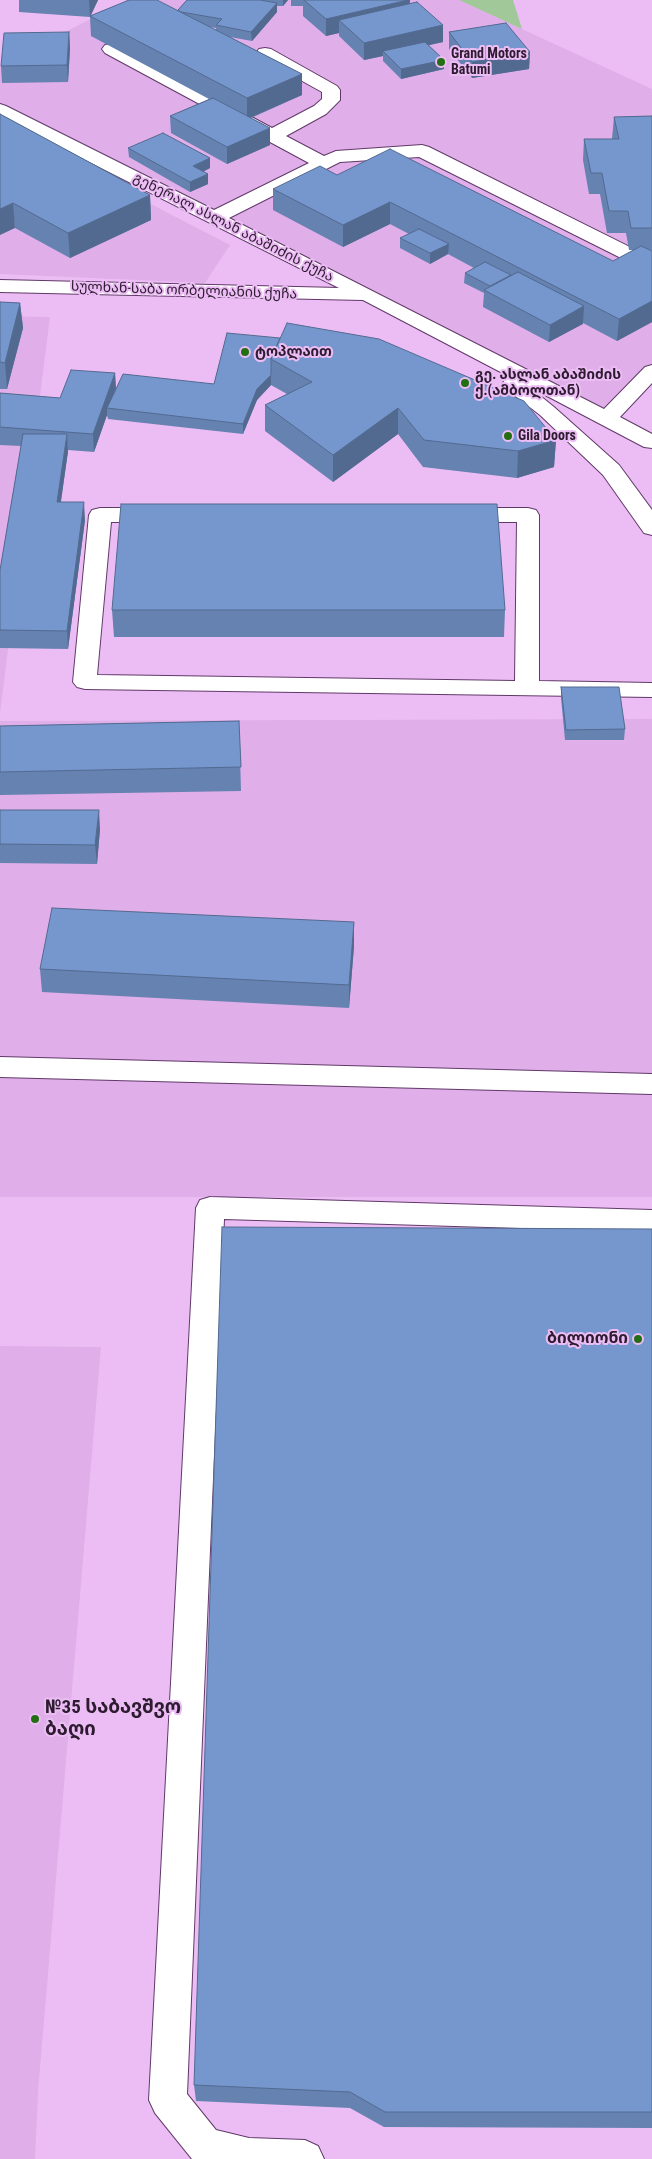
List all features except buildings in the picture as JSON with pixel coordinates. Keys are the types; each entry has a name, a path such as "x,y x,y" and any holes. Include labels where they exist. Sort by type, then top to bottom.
{"street":[{"path":"111,50 323,164"},
{"path":"265,53 332,90 331,100 320,110 271,136"},
{"name":"გენერალ ასლან აბაშიძის ქუჩა","path":"0,110 652,442"},
{"path":"214,218 336,157 422,151 652,266"},
{"name":"სულხან-საბა ორბელიანის ქუჩა","path":"0,286 368,296"},
{"name":"გენერალ ასლან აბაშიძის ქუჩა","path":"466,347 547,411 611,470 637,504 652,528"},
{"path":"606,418 652,371"},
{"path":"180,515 100,515 85,682 652,690"},
{"path":"438,515 528,515 527,688"},
{"path":"0,1067 652,1084"},
{"path":"305,2159 249,2157 205,2146 168,2100 210,1208 652,1221"}],"shaded area":[{"path":"127,0 459,0 652,89 652,371 607,418 0,110 0,66"},
{"path":"0,126 230,245 205,283 0,274"},
{"path":"0,316 50,317 0,713"},
{"path":"652,719 652,1197 0,1197 0,721"},
{"name":"№35 საბავშვო ბაღი","path":"0,1346 101,1347 38,2092 35,2159 0,2159"}],"green space":[{"path":"459,0 513,0 522,29"}],"place":[{"name":"Grand Motors Batumi","path":"441,62"},
{"name":"ტოპლაით","path":"245,352"},
{"name":"გე. ასლან აბაშიძის ქ.(ამბოლთან)","path":"465,383"},
{"name":"Gila Doors","path":"508,436"},
{"name":"ბილიონი","path":"638,1339"},
{"name":"№35 საბავშვო ბაღი","path":"35,1719"}]}
